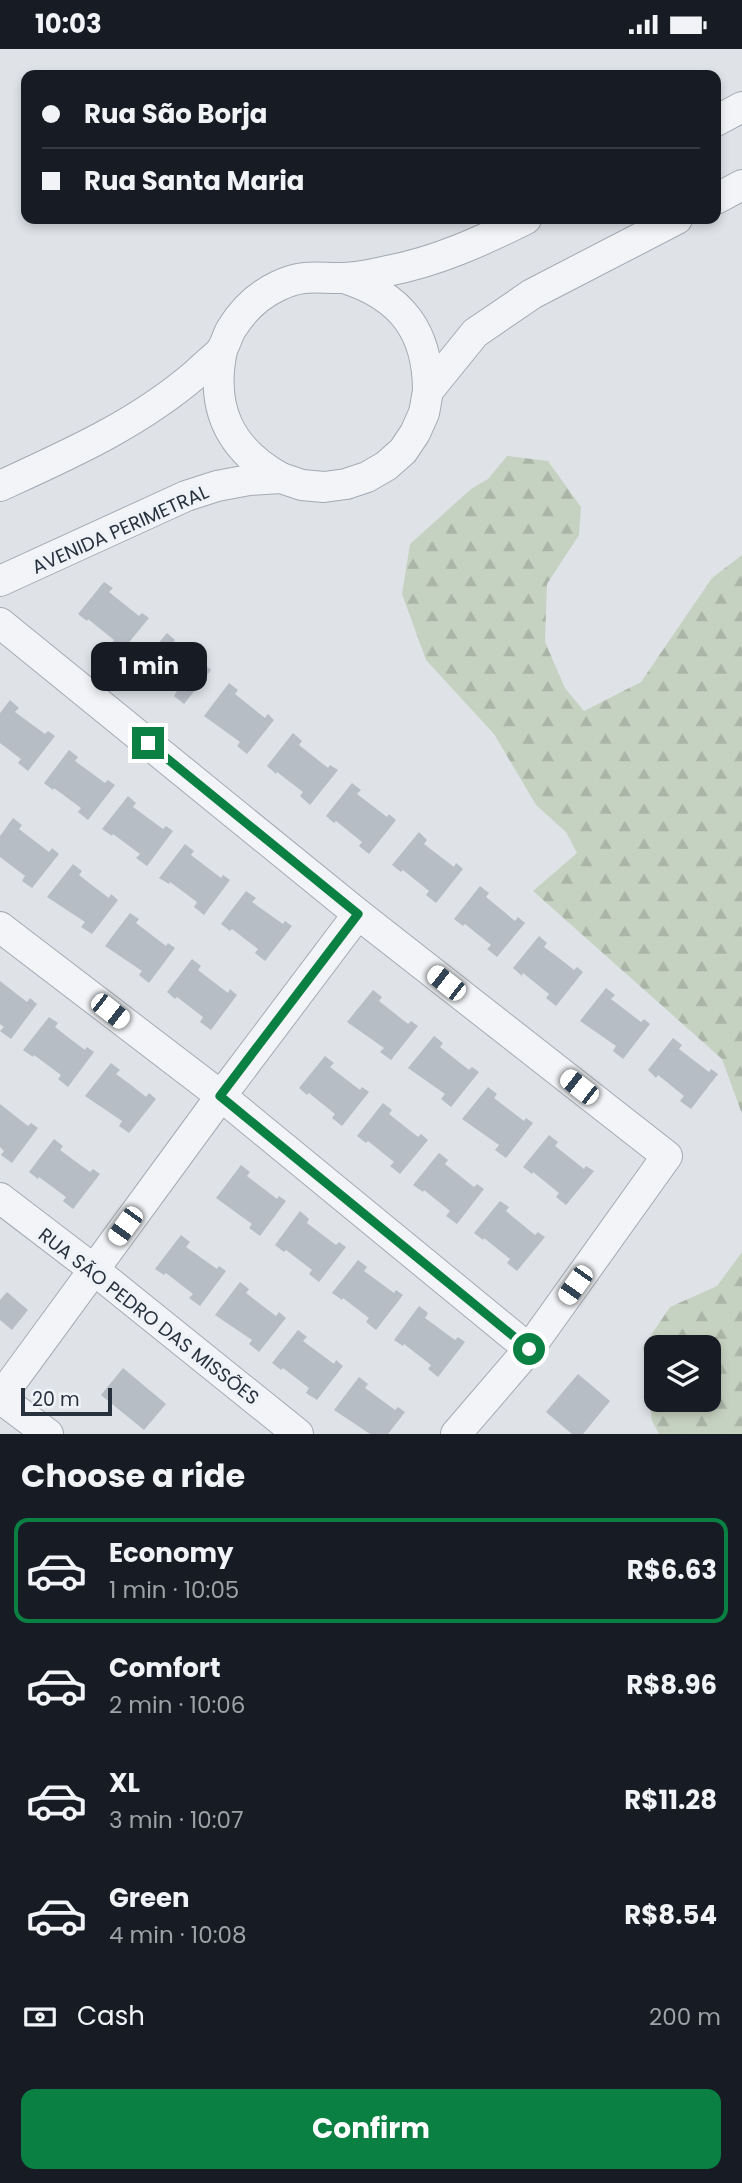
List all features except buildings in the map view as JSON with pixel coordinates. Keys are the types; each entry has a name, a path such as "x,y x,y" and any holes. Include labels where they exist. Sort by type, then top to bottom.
{"street":[{"path":"721,118 742,107"},
{"path":"721,196 742,185"},
{"path":"344,278 431,260 515,224"},
{"name":"AVENIDA PERIMETRAL","path":"0,581 187,496 217,486 281,478 302,485 324,487 367,477 403,451 424,413 428,391 475,333 531,293 667,224"},
{"path":"281,478 245,453 232,435 223,415 218,393 222,350 237,321 260,297 279,285 300,278 344,278 365,284 384,295 401,310 424,347 428,391"},
{"path":"0,486 92,444 132,422 169,396 222,350"},
{"path":"0,623 358,914 667,1156 529,1349 456,1434"},
{"path":"48,1434 0,1398 220,1096 358,914"},
{"path":"0,927 220,1096 529,1349"},
{"name":"RUA SÃO PEDRO DAS MISSÕES","path":"0,1198 298,1434"}],"green space":[{"path":"507,456 548,461 581,507 579,535 547,584 545,642 565,688 584,711 641,682 712,578 742,555 742,1114 722,1059 533,891 577,853 566,832 536,805 494,734 426,660 402,594 410,544 471,489 488,479"},
{"path":"742,1252 742,1434 659,1434 651,1412 721,1412 721,1335 651,1335 670,1307 717,1286"}],"route":[{"path":"148,743 358,914 220,1096 529,1349"}]}
